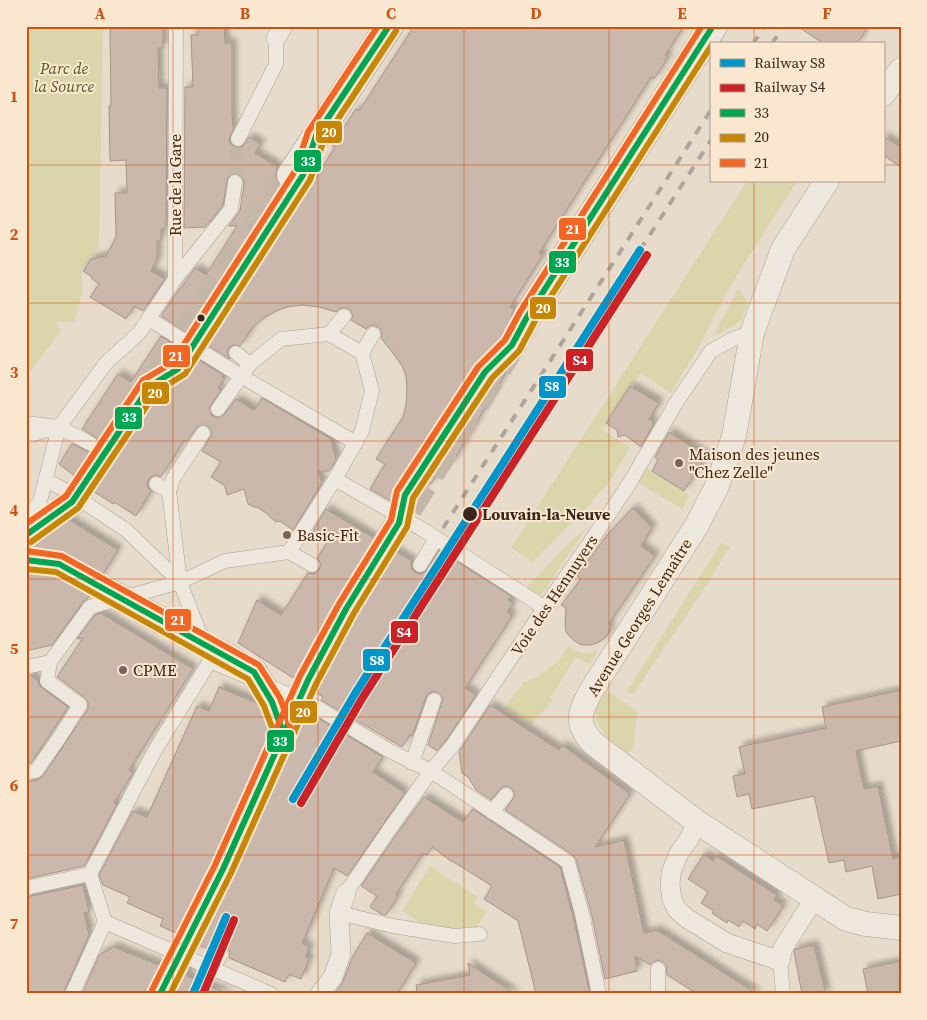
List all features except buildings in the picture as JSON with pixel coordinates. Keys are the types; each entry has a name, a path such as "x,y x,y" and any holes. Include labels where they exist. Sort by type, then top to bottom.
{"main road":[{"path":"291,175 389,26"},
{"path":"527,317 713,26"}],"street":[{"name":"Rue de la Gare","path":"175,279 176,26"},
{"path":"238,140 276,64 280,32"},
{"path":"884,93 901,70"},
{"path":"26,520 40,501 59,427 106,362 139,333 175,279 231,209 235,182"},
{"name":"Avenue Georges Lemaître","path":"826,182 783,249 752,333 734,436 717,486 697,525 591,691 583,706 580,720 583,730 593,743 697,822 814,899 846,919 866,924 901,928"},
{"path":"329,334 344,316"},
{"path":"149,319 241,376 356,443"},
{"name":"Voie des Hennuyers","path":"346,894 431,771 453,745 629,484 676,403 711,351 735,338 752,333"},
{"path":"218,409 250,364 281,340 329,334 362,353"},
{"path":"289,552 335,479 349,467 356,443 362,431 372,391 362,353 373,334"},
{"path":"236,354 250,364"},
{"path":"26,423 59,427 91,444"},
{"path":"26,436 59,427"},
{"path":"203,433 174,479 169,491 180,582 210,662 311,704 388,750 431,771 492,812 565,866 582,914 599,994"},
{"path":"335,479 422,529 536,602 543,610"},
{"path":"45,480 67,491 126,530 180,582"},
{"path":"156,484 169,491"},
{"path":"420,565 436,539"},
{"path":"26,773 36,771 56,736 80,705 47,681 50,662 90,607 180,582 225,561 289,552 312,565"},
{"path":"26,667 50,662"},
{"path":"72,994 105,922 90,874 150,749 210,662"},
{"path":"412,763 434,700"},
{"path":"492,812 506,795"},
{"path":"697,822 689,839 679,853 671,874 672,899 677,910 727,944 780,961"},
{"path":"26,888 90,874"},
{"path":"320,994 333,977 341,954 339,913 346,894"},
{"path":"783,994 780,961 784,948 814,899"},
{"path":"339,913 393,926 454,936 480,934"},
{"path":"105,922 271,994"},
{"path":"213,969 221,954"},
{"path":"655,993 658,969"}],"green space":[{"name":"Parc de la Source","path":"26,26 103,26 99,246 82,270 82,294 74,322 55,322 61,331 26,377"},
{"path":"746,182 796,182 729,288 701,343 671,393 640,373 602,430 630,447 610,481 579,516 532,562 511,548"},
{"path":"738,289 747,303 742,320 718,335 715,333"},
{"path":"647,468 688,494 682,509 637,482"},
{"path":"586,529 539,598 525,589 572,540"},
{"path":"721,543 730,547 698,598 633,694 627,691"},
{"path":"569,645 582,653 598,651 590,665 576,657 550,698 553,701 531,724 505,708 523,683 537,677 559,661"},
{"path":"603,688 637,711 633,748 630,751 626,752 607,737 599,726 595,705"},
{"path":"430,866 477,897 474,903 487,911 477,927 470,930 436,929 402,911"}],"tunnel":[{"path":"235,182 238,139"},
{"path":"26,535 72,502 291,175"},
{"path":"160,994 223,869 308,680 346,609 512,345 527,317"},
{"path":"203,433 218,409"},
{"path":"26,560 59,564 254,672 272,702 284,735"}],"railway":[{"path":"754,42 765,26"},
{"path":"773,42 783,26"},
{"path":"443,528 710,112"},
{"path":"640,250 710,142"}],"rail line":[{"name":"S8","path":"293,799 356,692 640,250"},
{"name":"S4","path":"301,803 363,697 647,255"},
{"name":"S8","path":"193,994 226,917"},
{"name":"S4","path":"203,994 234,920"}],"transit line":[{"name":"21","path":"26,524 66,496 143,380 172,363 295,171 308,132 378,26"},
{"name":"33","path":"26,535 72,502 150,386 178,369 303,175 316,136 389,26"},
{"name":"21","path":"152,990 215,865 300,676 339,604 391,520 397,491 478,367 505,340 520,312 702,26"},
{"name":"33","path":"160,994 223,869 308,680 346,609 399,523 405,495 485,372 512,345 527,317 713,26"},
{"name":"20","path":"31,542 78,508 156,392 185,374 310,180 324,140 396,31"},
{"name":"20","path":"170,994 231,873 316,684 354,613 407,527 413,498 492,378 519,351 535,321 710,48"},
{"name":"21","path":"27,551 62,556 259,665 280,698 292,732"},
{"name":"33","path":"26,560 59,564 254,672 272,702 284,735"},
{"name":"20","path":"26,569 56,572 248,679 264,706 276,738"}],"place":[{"name":"Maison des jeunes \"Chez Zelle\"","path":"679,463"},
{"name":"Louvain-la-Neuve","path":"470,514"},
{"name":"Basic-Fit","path":"287,535"},
{"name":"CPME","path":"123,670"}]}
